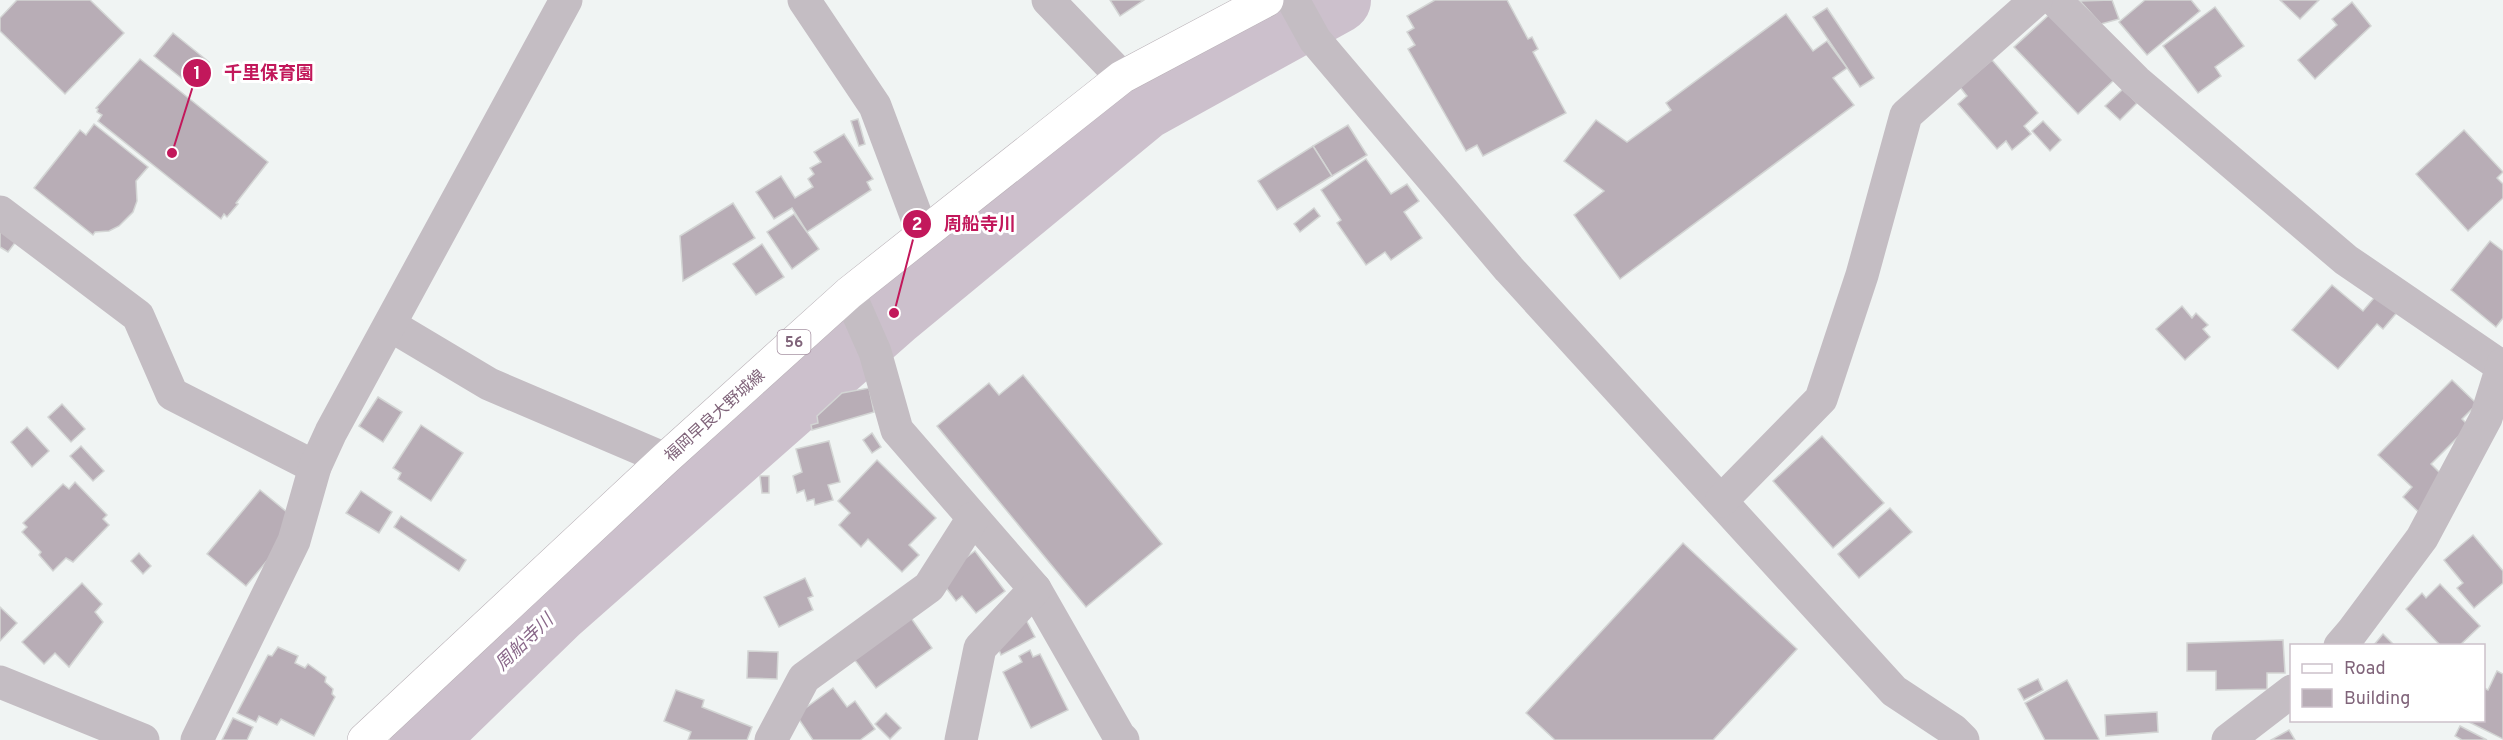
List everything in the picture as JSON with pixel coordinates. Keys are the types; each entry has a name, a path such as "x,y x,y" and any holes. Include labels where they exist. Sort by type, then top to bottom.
{"main road":[{"name":"福岡早良大野城線","path":"364,740 665,459 849,293 1122,77 1267,0"}],"street":[{"path":"197,740 294,541 315,467 331,432 566,0"},
{"path":"804,0 875,106 923,234"},
{"path":"1048,0 1122,77"},
{"path":"1293,0 1315,40 1509,269 1894,691 1953,730 1963,740"},
{"path":"1721,501 1821,399 1862,275 1906,115 2036,0"},
{"path":"2055,0 2136,81 2346,260 2502,365 2486,418 2422,538 2341,644"},
{"path":"0,212 138,316 172,394 315,467"},
{"path":"849,293 875,352 897,430 1035,589 1123,740"},
{"path":"390,325 489,384 665,459"},
{"path":"771,740 804,678 929,587 973,518"},
{"path":"961,740 980,648 1035,589"},
{"path":"0,682 143,740"},
{"path":"2228,740 2290,693"}],"building":[{"path":"17,0 90,0 124,33 65,94 0,31 0,18"},
{"path":"1110,0 1144,0 1120,16"},
{"path":"1435,0 1507,0 1528,39 1532,37 1538,49 1533,52 1566,113 1483,156 1477,145 1466,151 1408,49 1415,45 1407,32 1414,28 1407,16"},
{"path":"2112,0 2119,19 2101,24 2080,1"},
{"path":"2145,0 2191,0 2200,11 2147,55 2119,22"},
{"path":"2280,0 2319,0 2300,19"},
{"path":"2352,2 2371,26 2315,79 2298,60 2337,25 2332,19"},
{"path":"2215,7 2244,46 2215,67 2221,76 2198,93 2163,46"},
{"path":"1827,8 1874,78 1860,87 1813,17"},
{"path":"2051,13 2114,80 2078,114 2014,47"},
{"path":"1786,14 1813,51 1827,41 1847,68 1833,78 1854,105 1620,279 1574,215 1604,191 1564,161 1596,120 1627,142 1671,110 1666,103"},
{"path":"173,33 209,62 190,85 154,56"},
{"path":"140,59 268,162 227,217 224,214 221,219 98,121 102,115 97,112 96,108"},
{"path":"1992,60 2038,113 2024,126 2031,134 2012,150 2006,141 1997,149 1958,104 1967,96 1960,87"},
{"path":"2123,89 2137,103 2120,120 2105,106"},
{"path":"858,119 865,144 859,146 851,121"},
{"path":"2043,121 2061,140 2050,151 2032,131"},
{"path":"94,124 148,167 136,181 137,201 133,212 119,226 109,231 95,232 93,235 34,188 80,130 86,135"},
{"path":"1348,125 1367,155 1332,176 1313,146"},
{"path":"2464,130 2503,172 2497,178 2503,184 2503,198 2468,231 2416,174"},
{"path":"844,134 873,179 867,182 871,190 807,232 792,208 774,219 756,192 781,176 795,198 813,187 808,179 814,174 810,168 821,162 814,152"},
{"path":"1313,146 1332,176 1277,210 1258,181"},
{"path":"1366,159 1391,194 1407,184 1419,201 1404,212 1422,238 1391,260 1385,252 1366,265 1337,223 1341,220 1321,190"},
{"path":"733,203 755,238 683,281 680,236"},
{"path":"1314,208 1320,216 1300,232 1294,224"},
{"path":"794,214 819,249 792,269 767,232"},
{"path":"0,223 20,236 8,252 0,247"},
{"path":"2490,241 2503,251 2503,318 2496,327 2451,290"},
{"path":"762,244 784,277 756,295 733,264"},
{"path":"2332,285 2363,311 2379,292 2399,310 2383,329 2377,324 2338,369 2292,330"},
{"path":"2182,306 2192,318 2196,313 2208,325 2203,329 2210,337 2185,360 2156,329"},
{"path":"1023,375 1162,544 1086,607 937,426 989,383 999,395"},
{"path":"2452,380 2477,404 2462,419 2469,426 2431,464 2447,480 2427,520 2403,497 2412,487 2378,455"},
{"path":"869,388 874,412 812,430 811,425 818,423 817,416 842,393"},
{"path":"378,397 402,412 383,442 359,426"},
{"path":"62,404 85,429 71,442 48,417"},
{"path":"421,425 463,453 431,501 398,479 401,473 393,468"},
{"path":"27,427 49,451 32,467 11,442"},
{"path":"872,433 881,447 872,453 863,440"},
{"path":"1822,436 1884,503 1833,548 1773,481"},
{"path":"829,441 840,482 828,485 833,500 815,505 814,499 807,501 804,490 797,493 793,476 802,472 796,449"},
{"path":"81,446 104,471 93,481 70,456"},
{"path":"877,460 936,518 909,545 919,555 902,572 868,539 861,547 839,525 850,513 838,501"},
{"path":"760,476 769,476 769,493 762,493"},
{"path":"75,482 107,515 103,519 109,525 73,562 66,558 53,571 39,555 41,552 22,532 27,527 23,523 63,484 69,489"},
{"path":"260,490 299,522 246,586 207,554"},
{"path":"361,491 392,512 379,533 346,513"},
{"path":"1890,508 1912,532 1859,578 1838,554"},
{"path":"401,516 466,560 459,571 394,527"},
{"path":"2473,535 2503,571 2503,583 2474,608 2457,588 2463,583 2444,560"},
{"path":"1683,543 1797,649 1713,740 1555,740 1526,713"},
{"path":"975,551 1005,591 976,613 962,596 956,601 944,585 944,574"},
{"path":"139,553 151,566 143,574 131,561"},
{"path":"805,578 813,596 808,598 813,610 779,627 764,597"},
{"path":"82,583 102,604 95,612 103,622 69,667 55,653 44,664 22,642"},
{"path":"2440,584 2480,626 2461,644 2439,644 2406,609 2422,593 2426,598"},
{"path":"0,607 17,623 0,641"},
{"path":"1024,616 1035,637 1001,655 996,642"},
{"path":"911,618 932,648 876,688 854,659"},
{"path":"2383,634 2393,644 2375,644"},
{"path":"2283,640 2285,673 2267,673 2267,689 2216,690 2216,671 2187,671 2187,643"},
{"path":"278,647 298,656 295,663 305,668 308,664 326,677 325,682 333,689 332,694 335,697 314,736 281,719 277,725 259,716 256,722 237,713 268,655 272,656"},
{"path":"1030,650 1033,657 1040,654 1068,710 1031,728 1003,672 1022,662 1019,656"},
{"path":"748,651 778,652 777,679 747,678"},
{"path":"2497,671 2503,674 2503,739 2469,722 2485,722 2485,688 2488,690"},
{"path":"2038,679 2043,690 2024,700 2018,689"},
{"path":"2067,680 2098,740 2045,740 2025,703"},
{"path":"833,688 847,707 855,701 875,729 860,740 813,740 796,715"},
{"path":"676,690 704,700 702,707 752,727 747,740 688,740 691,732 664,721"},
{"path":"2157,712 2158,732 2106,736 2105,715"},
{"path":"886,713 901,728 890,739 875,724"},
{"path":"233,718 253,727 247,740 222,740"},
{"path":"2460,726 2487,740 2462,740 2455,736"},
{"path":"2289,730 2295,740 2271,740"}],"waterway":[{"name":"周船寺川","path":"423,740 556,611 894,313 1144,107 1338,0"}],"place":[{"name":"千里保育園","path":"172,153"},
{"name":"周船寺川","path":"894,313"}]}
